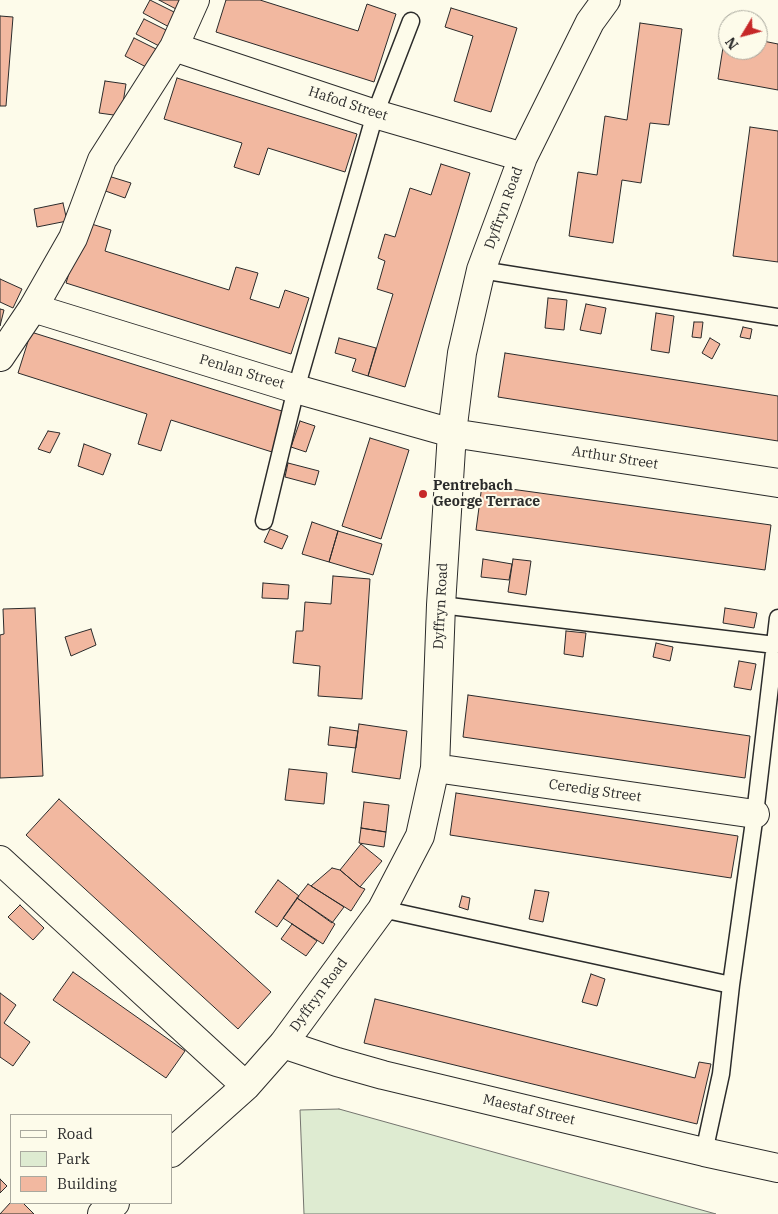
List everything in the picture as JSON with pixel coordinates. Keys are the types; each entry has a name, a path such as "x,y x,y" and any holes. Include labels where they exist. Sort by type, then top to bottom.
{"street":[{"path":"0,356 33,308 73,238 102,160 174,48 195,0"},
{"name":"Dyffryn Road","path":"172,1152 246,1086 283,1044 382,909 420,836 435,768 441,605 452,433 462,353 481,270 523,157 590,22 606,0"},
{"name":"Hafod Street","path":"174,48 376,114 523,157"},
{"name":"Penlan Street","path":"33,308 296,389 452,433"},
{"name":"Arthur Street","path":"452,433 778,483"},
{"name":"Ceredig Street","path":"435,768 755,814"},
{"path":"0,860 246,1086"},
{"name":"Maestaf Street","path":"283,1044 383,1075 778,1168"},
{"path":"102,1214 114,1204"}],"lane":[{"path":"264,521 296,389 376,114 410,21"},
{"path":"481,270 778,317"},
{"path":"441,605 775,645"},
{"path":"704,1152 721,1074 778,618"},
{"path":"382,909 731,985"}],"green space":[{"path":"339,1109 716,1214 304,1214 300,1110"}],"building":[{"path":"150,0 178,14 171,28 143,13"},
{"path":"159,0 181,0 176,9"},
{"path":"226,0 260,0 358,31 367,4 396,14 374,82 216,32"},
{"path":"451,8 517,28 491,112 454,101 473,36 445,27"},
{"path":"0,16 13,17 6,106 0,106"},
{"path":"144,19 170,32 161,47 136,34"},
{"path":"640,23 682,29 669,125 650,123 641,183 622,180 613,243 569,236 578,172 597,175 605,116 627,120"},
{"path":"134,38 158,50 148,68 125,56"},
{"path":"768,42 778,44 778,90 718,79 721,60 768,60"},
{"path":"177,78 357,134 345,172 268,148 259,175 234,167 242,143 164,119"},
{"path":"105,81 126,84 121,116 99,113"},
{"path":"750,127 778,131 778,262 733,256"},
{"path":"441,164 470,173 405,387 368,376 393,294 377,289 385,261 378,258 385,234 395,237 410,188 431,195"},
{"path":"105,175 131,183 125,198 100,189"},
{"path":"63,203 67,221 37,227 34,209"},
{"path":"85,222 111,230 105,251 229,290 236,267 258,273 250,299 279,308 285,290 309,298 291,354 66,283"},
{"path":"0,279 22,289 13,308 0,302"},
{"path":"548,298 567,300 564,330 545,328"},
{"path":"586,304 606,308 601,334 580,330"},
{"path":"0,309 4,310 0,326"},
{"path":"656,313 674,316 669,353 651,350"},
{"path":"694,322 703,322 701,338 692,337"},
{"path":"743,327 752,329 750,339 740,337"},
{"path":"31,332 285,412 272,452 171,420 161,451 138,444 147,414 18,373"},
{"path":"339,338 376,348 368,376 352,371 356,359 335,353"},
{"path":"710,338 720,344 712,359 702,353"},
{"path":"505,353 778,396 778,441 498,397"},
{"path":"300,421 315,426 306,452 291,447"},
{"path":"48,431 60,433 50,453 38,449"},
{"path":"370,438 409,450 381,539 342,526"},
{"path":"84,444 111,454 103,475 78,466"},
{"path":"288,463 319,471 315,485 285,477"},
{"path":"482,485 771,525 765,570 476,530"},
{"path":"312,522 338,531 329,562 302,554"},
{"path":"270,529 288,536 282,549 264,542"},
{"path":"338,531 382,544 373,575 329,562"},
{"path":"483,559 512,564 509,580 481,577"},
{"path":"513,559 531,561 526,595 508,592"},
{"path":"333,576 370,579 362,699 318,696 320,666 293,663 296,631 303,631 305,602 331,604"},
{"path":"263,583 289,585 288,599 262,598"},
{"path":"35,608 43,776 0,778 0,635 4,634 3,609"},
{"path":"725,608 757,613 754,628 723,623"},
{"path":"91,629 96,645 71,656 65,637"},
{"path":"566,631 586,633 583,657 564,654"},
{"path":"656,643 673,647 670,661 653,657"},
{"path":"739,661 756,664 751,690 734,687"},
{"path":"468,695 750,736 745,778 463,737"},
{"path":"359,724 407,731 400,779 352,772"},
{"path":"330,727 358,731 356,748 328,745"},
{"path":"289,769 327,773 324,804 285,800"},
{"path":"456,793 738,836 731,878 450,835"},
{"path":"59,799 271,992 238,1029 26,835"},
{"path":"364,802 389,805 386,832 361,828"},
{"path":"361,828 386,832 384,847 359,843"},
{"path":"361,844 382,861 360,887 340,870"},
{"path":"332,868 340,870 365,889 351,911 311,886"},
{"path":"278,880 299,896 277,927 255,912"},
{"path":"308,884 344,907 332,923 297,898"},
{"path":"535,890 549,892 543,922 529,919"},
{"path":"462,896 470,898 468,910 459,907"},
{"path":"297,898 335,924 323,944 283,918"},
{"path":"20,905 44,928 33,940 8,917"},
{"path":"292,924 317,941 306,956 281,939"},
{"path":"73,972 185,1051 166,1078 53,1000"},
{"path":"591,974 605,979 597,1006 582,1002"},
{"path":"0,993 16,1005 4,1023 30,1042 13,1066 0,1057"},
{"path":"375,999 695,1078 699,1062 711,1064 697,1124 364,1043"},
{"path":"0,1179 7,1186 0,1193"},
{"path":"10,1203 24,1204 34,1214 0,1214"}],"place":[{"name":"Pentrebach George Terrace","path":"423,494"}]}
